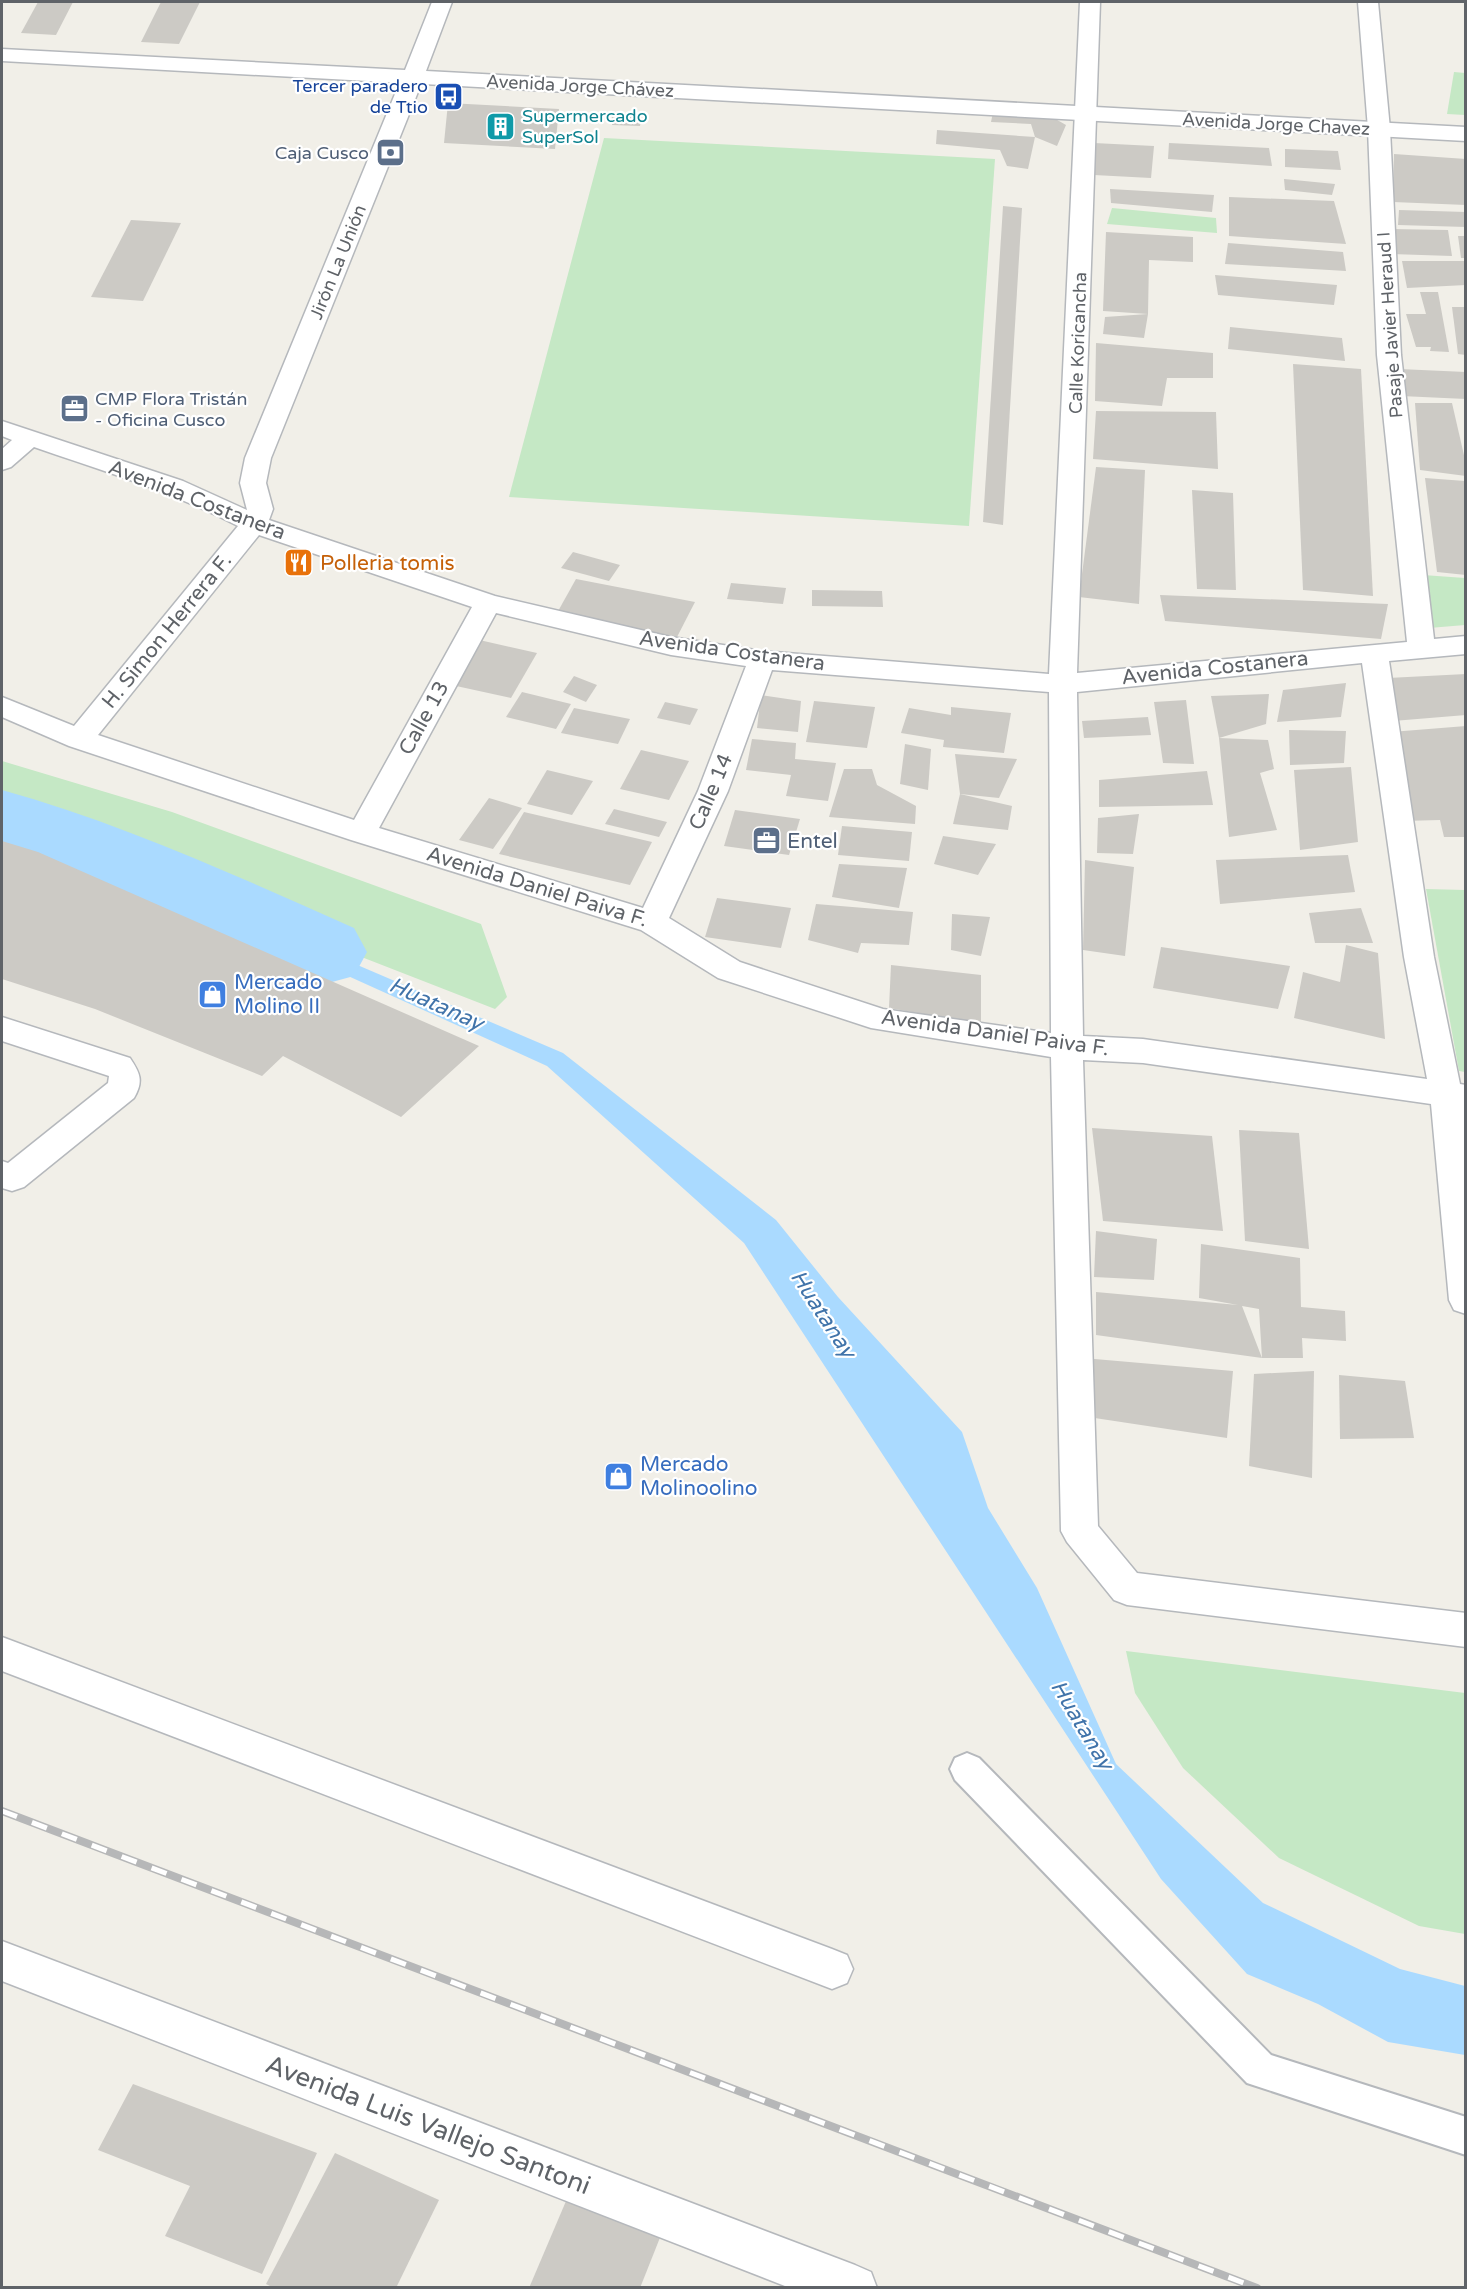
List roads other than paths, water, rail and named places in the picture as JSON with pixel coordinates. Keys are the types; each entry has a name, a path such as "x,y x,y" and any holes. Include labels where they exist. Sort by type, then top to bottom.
{"street":[{"name":"Jirón La Unión","path":"254,524 260,509 254,483 258,458 442,2"},
{"name":"Calle Koricancha","path":"1090,2 1088,114 1063,684 1066,1047 1080,1531 1127,1588 1466,1630"},
{"name":"Pasaje Javier Heraud I","path":"1368,2 1379,129 1389,355 1421,648"},
{"name":"Avenida Jorge Chávez","path":"2,55 1088,114"},
{"name":"Avenida Jorge Chavez","path":"1088,114 1466,134"},
{"name":"Avenida Costanera","path":"2,429 184,491 216,504 254,524 488,603 671,646 762,660 1063,684 1466,645"},
{"path":"2,462 29,438"},
{"name":"H. Simon Herrera F.","path":"79,739 254,524"},
{"name":"Calle 13","path":"361,833 488,603"},
{"path":"1374,653 1419,957 1456,1095 1466,1300"},
{"name":"Calle 14","path":"652,922 713,791 762,660"},
{"name":"Avenida Daniel Paiva F.","path":"2,706 79,739 361,833 652,922 729,970 882,1020 1066,1047 1143,1051 1456,1095"},
{"path":"2,1029 119,1066 125,1076 123,1089 12,1178 2,1174"},
{"path":"2,1654 832,1969"},
{"name":"Avenida Luis Vallejo Santoni","path":"2,1961 789,2277 855,2288"}],"lane":[{"path":"967,1769 1260,2070 1466,2136"}],"water":[{"path":"2,813 563,1053 776,1220 838,1297 962,1432 988,1508 1037,1588 1116,1764 1263,1903 1400,1969 1465,1986 1465,2055 1388,2042 1318,2004 1247,1974 1161,1879 744,1243 547,1066 83,856 2,833"}],"waterway":[{"name":"Huatanay","path":"2,820 151,875 321,952"}],"railway":[{"path":"2,1811 1257,2288"}],"place":[{"name":"Tercer paradero de Ttio","path":"449,96"},
{"name":"Supermercado SuperSol","path":"501,126"},
{"name":"Caja Cusco","path":"390,153"},
{"name":"CMP Flora Tristán - Oficina Cusco","path":"74,409"},
{"name":"Polleria tomis","path":"299,563"},
{"name":"Entel","path":"766,841"},
{"name":"Mercado Molino II","path":"213,994"},
{"name":"Mercado Molinoolino","path":"619,1476"}]}
